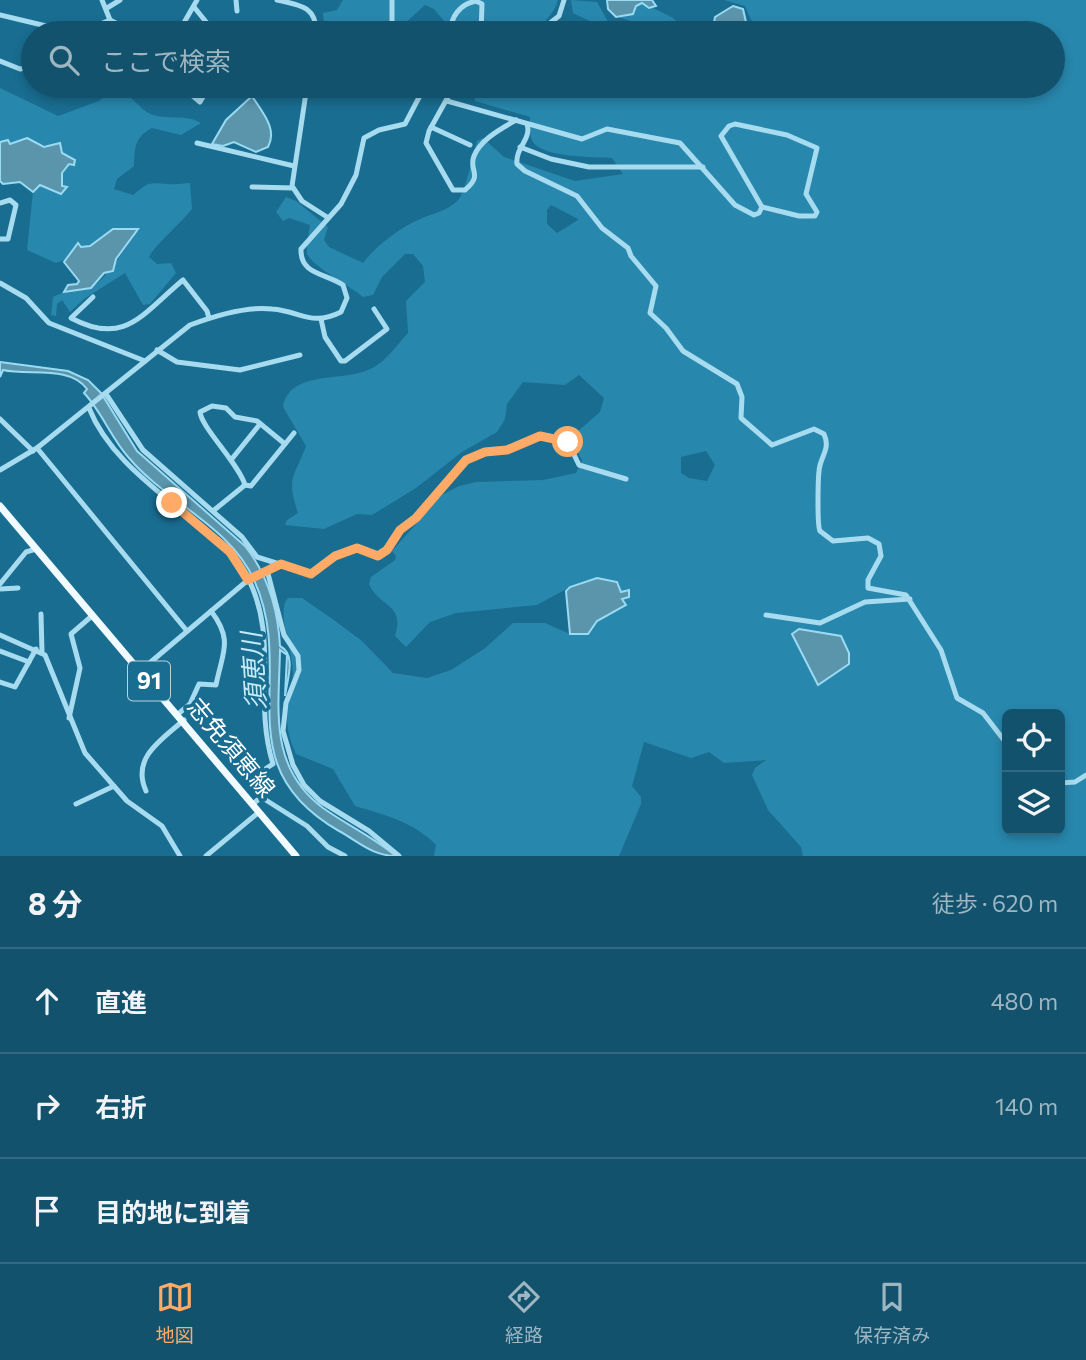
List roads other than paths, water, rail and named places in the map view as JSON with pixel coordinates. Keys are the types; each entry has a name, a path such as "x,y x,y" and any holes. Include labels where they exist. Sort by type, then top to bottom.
{"main road":[{"name":"志免須恵線","path":"0,506 140,671 256,801 259,812 296,856"}],"street":[{"path":"102,0 110,20"},
{"path":"107,8 120,0"},
{"path":"186,21 197,0"},
{"path":"236,0 237,11"},
{"path":"277,0 307,8 316,21"},
{"path":"392,0 392,21"},
{"path":"552,21 559,16 564,0"},
{"path":"453,21 460,9 476,1 482,4 483,21"},
{"path":"194,7 205,21"},
{"path":"0,15 21,21"},
{"path":"0,61 21,69"},
{"path":"305,98 293,188 302,201 327,217"},
{"path":"0,470 35,449 180,330 209,318 260,309 275,309 310,320 341,312 347,298 343,285 309,270 303,263 302,249 341,204 356,175 364,138 379,130 405,124 418,98"},
{"path":"448,98 431,127 426,143 449,186 460,191 473,183 476,177 473,161 478,150 487,139 516,120"},
{"path":"447,101 582,139 607,129 664,139 687,147 727,197 745,212 754,215 760,213 762,207 721,136 729,126 735,124 787,135 817,148 806,194 817,212 816,216 799,216 762,207"},
{"path":"527,124 528,135 516,158 520,167 577,196 602,228 628,248 631,256 656,286 650,313 666,328 683,351 737,384 741,397 741,418 772,445 814,429 824,434 827,447 819,471 820,504 817,525 820,531 833,541 874,540 882,550 868,579 868,588 900,592 909,599 941,650 957,698 983,713 1002,738"},
{"path":"431,127 470,145"},
{"path":"197,143 294,166"},
{"path":"520,147 551,159 589,167 703,167"},
{"path":"252,187 293,188"},
{"path":"0,203 10,200 16,205 8,239 0,239"},
{"path":"93,297 71,318 91,329 124,329 183,280 207,311 209,318"},
{"path":"0,284 26,298 49,323 145,361"},
{"path":"321,319 325,337 341,361 345,361 387,330 374,309"},
{"path":"157,350 177,362 240,370 300,355"},
{"path":"105,394 143,450 213,511 257,556 311,574 335,556 357,548 378,556 387,550 400,530 416,518 466,460 485,452 507,450 540,436 568,442 579,465 626,479"},
{"path":"90,406 125,461 230,552 248,580 265,627 264,722 273,764 253,777 256,801 307,826 328,848 345,856"},
{"path":"246,485 213,432 201,420 200,412 212,406 223,407 235,416 261,424 285,444"},
{"path":"0,419 35,449 187,631"},
{"path":"231,460 261,424"},
{"path":"213,511 246,485 251,486 294,433"},
{"path":"0,584 26,552 36,549"},
{"path":"140,671 248,580 281,564"},
{"path":"266,571 284,635 298,656 299,670 285,708 283,731 293,765 304,785 320,801 369,831 399,856"},
{"path":"0,589 18,588"},
{"path":"766,615 820,623 865,602 909,599"},
{"path":"146,791 139,773 145,756 181,717 199,684 216,685 225,652 225,634 211,611"},
{"path":"0,682 15,687 29,662 39,651 41,614"},
{"path":"69,718 80,668 71,634 93,615"},
{"path":"0,635 39,651 53,669 69,718 85,753 134,807 162,826 180,856"},
{"path":"0,651 29,662"},
{"path":"1065,783 1075,782 1086,775"},
{"path":"76,804 114,786"},
{"path":"206,856 259,812"}],"water label":[{"name":"須恵川","path":"254,671"}]}
